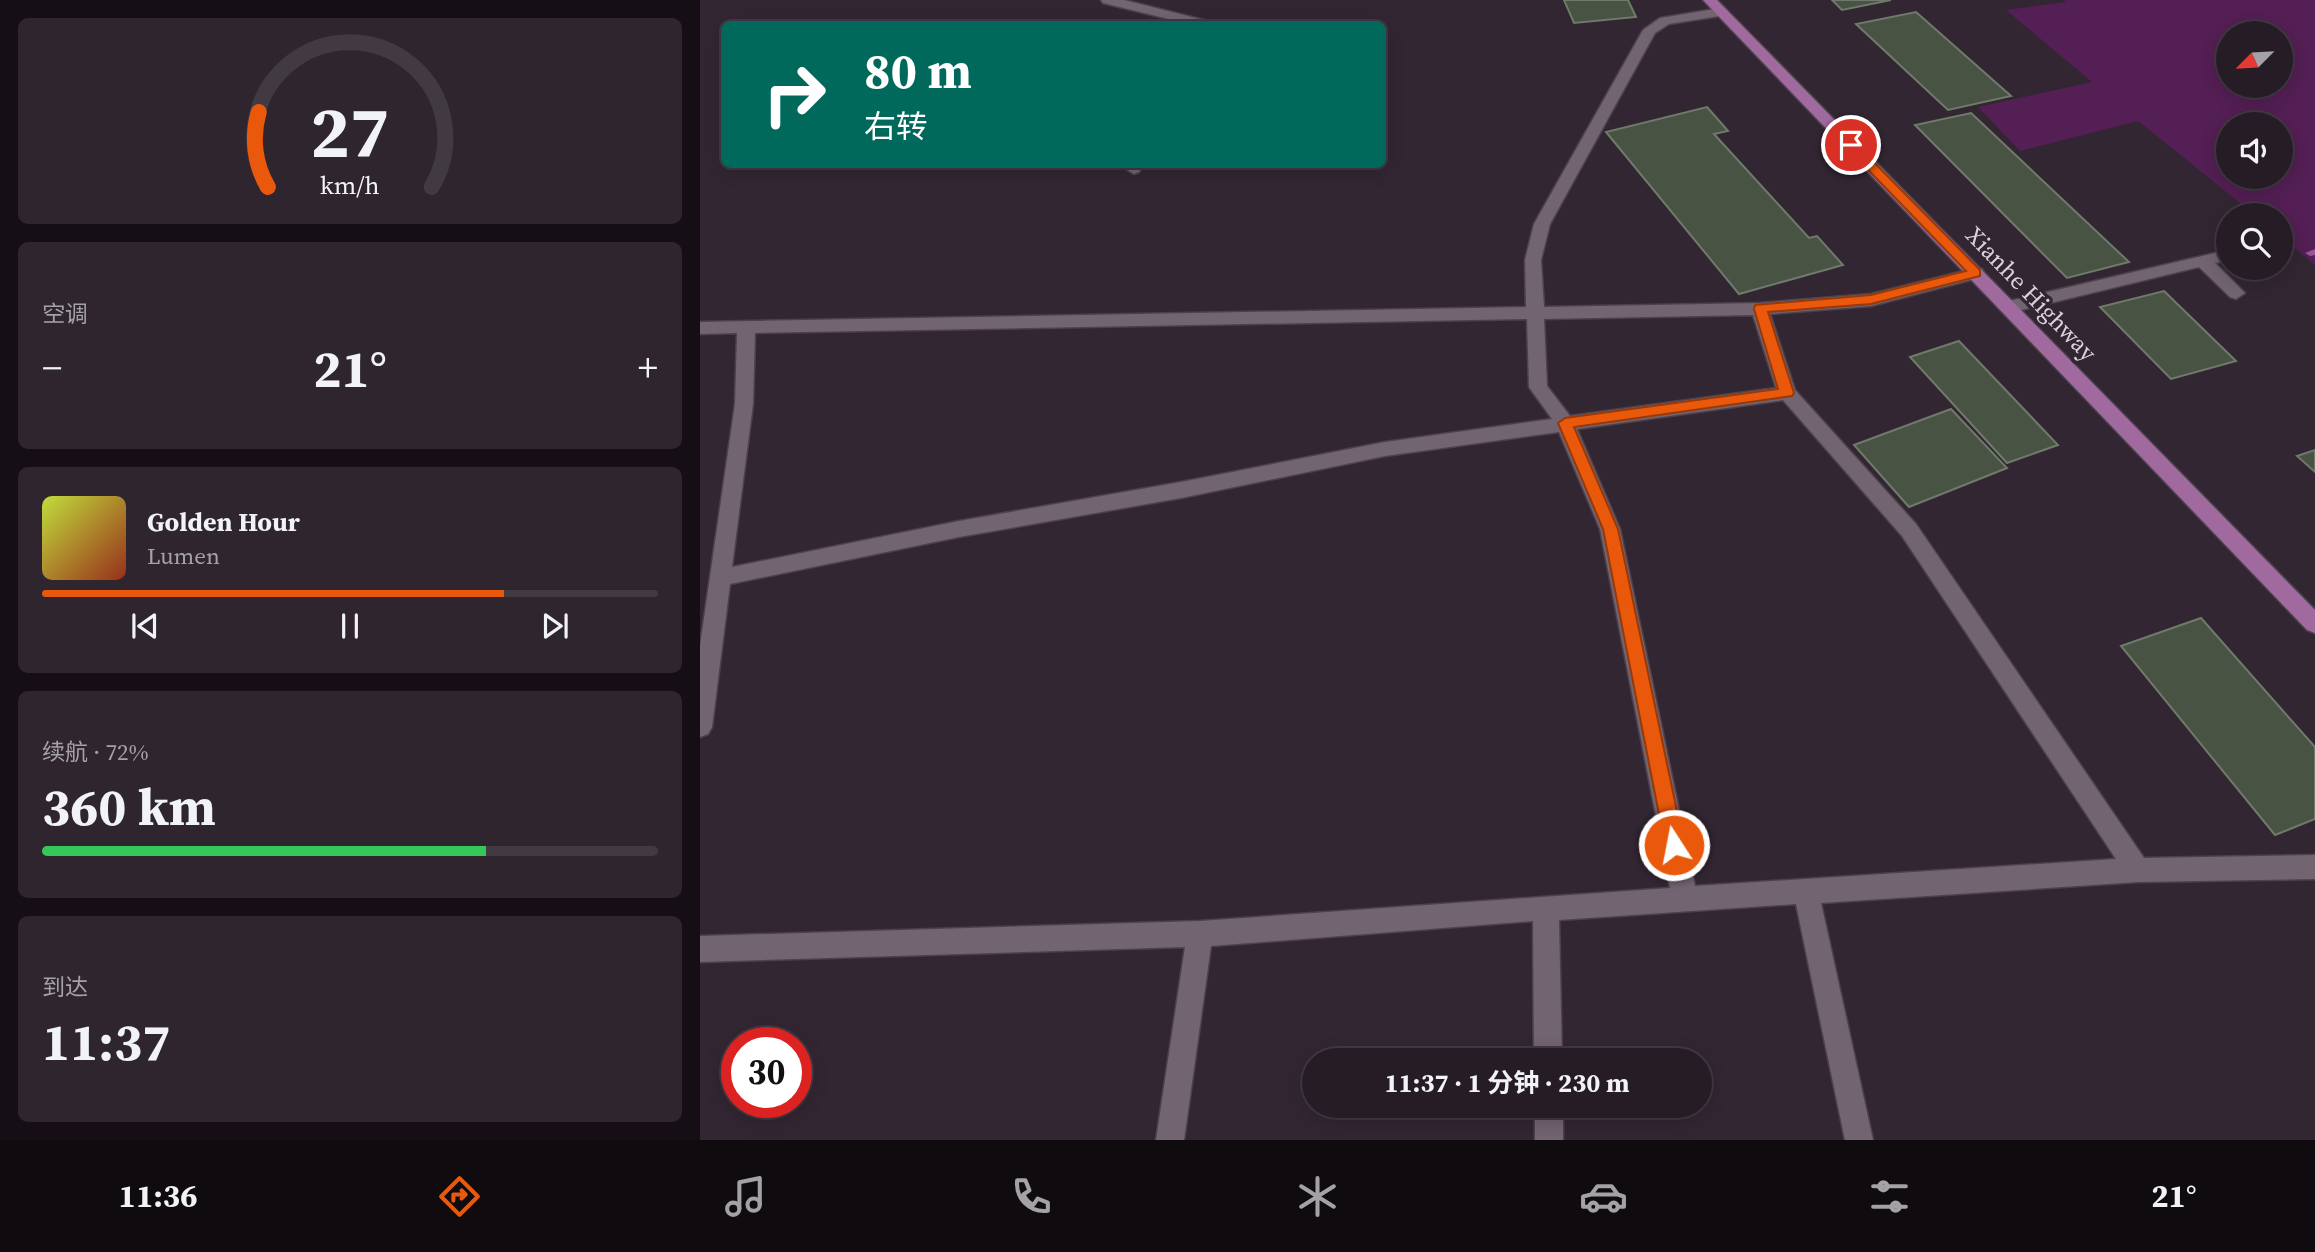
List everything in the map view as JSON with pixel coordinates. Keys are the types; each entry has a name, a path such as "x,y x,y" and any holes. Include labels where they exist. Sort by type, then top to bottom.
{"main road":[{"name":"Xianhe Highway","path":"1716,6 2315,624"}],"street":[{"path":"1108,0 1191,21"},
{"path":"1685,900 1611,529 1565,423 1538,387 1533,260 1542,225 1650,30 1665,21 1716,6"},
{"path":"2009,307 2216,258"},
{"path":"2203,261 2236,293"},
{"path":"700,328 1760,309 1871,300 1976,273"},
{"path":"1760,309 1787,393 1909,530 2137,870"},
{"path":"700,727 744,404 746,326"},
{"path":"720,578 959,529 1181,490 1385,449 1787,393"},
{"path":"700,949 1200,934 1546,908 2137,870 2315,867"},
{"path":"1806,892 1859,1140"},
{"path":"1546,908 1548,1048"},
{"path":"1170,1140 1200,934"},
{"path":"1549,1118 1549,1140"}],"shaded area":[{"path":"2064,0 2315,0 2315,265 2293,247 2293,203 2240,203 2223,189 2293,189 2293,112 2216,112 2216,184 2138,121 2020,151 1978,107 2092,82 2006,10 2066,2"}],"building":[{"path":"1564,0 1628,0 1636,17 1574,23"},
{"path":"1832,0 1891,0 1842,10"},
{"path":"1916,12 2011,96 1948,110 1856,24"},
{"path":"1707,107 1728,131 1714,134 1809,238 1817,236 1843,265 1739,294 1606,132"},
{"path":"1971,113 2129,262 2067,278 1915,125"},
{"path":"2164,291 2236,361 2171,379 2100,307"},
{"path":"1959,341 2058,445 2007,463 1910,357"},
{"path":"1951,409 2007,468 1909,507 1854,445"},
{"path":"2315,450 2315,472 2297,456"},
{"path":"2201,618 2315,747 2315,819 2275,835 2121,646"}],"waterway":[{"path":"2310,253 2315,252"}],"route":[{"path":"1674,845 1611,529 1565,423 1787,393 1760,309 1871,300 1976,273 1851,145"}]}
